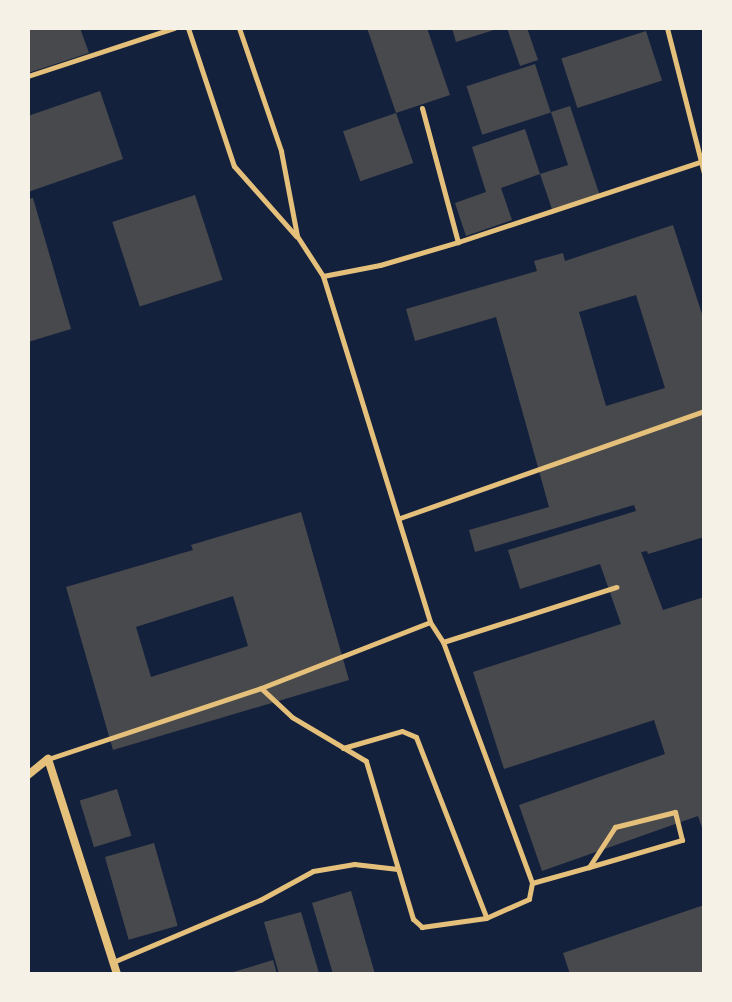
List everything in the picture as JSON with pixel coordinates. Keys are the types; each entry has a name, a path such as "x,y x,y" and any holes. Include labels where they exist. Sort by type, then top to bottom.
{"street":[{"path":"28,775 48,759 117,974"}],"lane":[{"path":"28,76 174,28"},
{"path":"188,28 234,166 297,236 323,276 430,622 443,642 532,883 529,899 486,918 422,927 413,919 366,761 292,717 261,688"},
{"path":"239,28 281,151 297,236"},
{"path":"667,28 704,173"},
{"path":"422,108 458,242"},
{"path":"323,276 380,265 458,242 700,162"},
{"path":"400,518 704,411"},
{"path":"443,642 616,587"},
{"path":"48,759 261,688 430,622"},
{"path":"342,748 402,731 416,737 486,918"},
{"path":"532,883 589,867 682,840 675,812 615,827 589,867"},
{"path":"113,962 260,900 313,871 354,864 398,869"}],"building":[{"path":"28,28 80,28 89,53 28,73"},
{"path":"367,28 427,28 450,95 396,113"},
{"path":"452,28 497,28 497,29 456,42"},
{"path":"507,28 527,28 538,60 520,66"},
{"path":"646,31 662,80 577,108 561,59"},
{"path":"535,64 551,113 482,135 467,86"},
{"path":"100,91 123,159 28,192 28,116"},
{"path":"570,106 600,196 553,212 540,174 568,165 551,112"},
{"path":"396,113 413,163 360,181 343,131"},
{"path":"525,129 540,174 501,188 512,220 466,236 455,203 486,192 472,147"},
{"path":"195,195 223,280 140,307 112,222"},
{"path":"33,198 71,329 28,342 28,199"},
{"path":"673,225 704,320 704,537 648,554 647,551 641,552 663,610 704,597 704,833 698,816 542,871 519,805 665,754 654,720 504,769 473,672 621,624 600,564 520,589 508,550 636,511 634,505 475,552 469,530 549,507 496,317 415,341 406,309 537,271 534,261 563,253 565,261","holes":["636,295 665,388 606,406 579,312"]},
{"path":"301,512 349,680 113,750 66,587 193,550 191,545","holes":["233,596 248,646 151,677 136,627"]},
{"path":"117,789 131,836 94,847 80,800"},
{"path":"154,843 178,926 129,940 105,857"},
{"path":"351,891 375,974 333,974 312,903"},
{"path":"704,905 704,972 570,974 563,953"},
{"path":"301,912 319,973 279,974 264,922"},
{"path":"273,960 277,974 230,974 230,973"}]}
